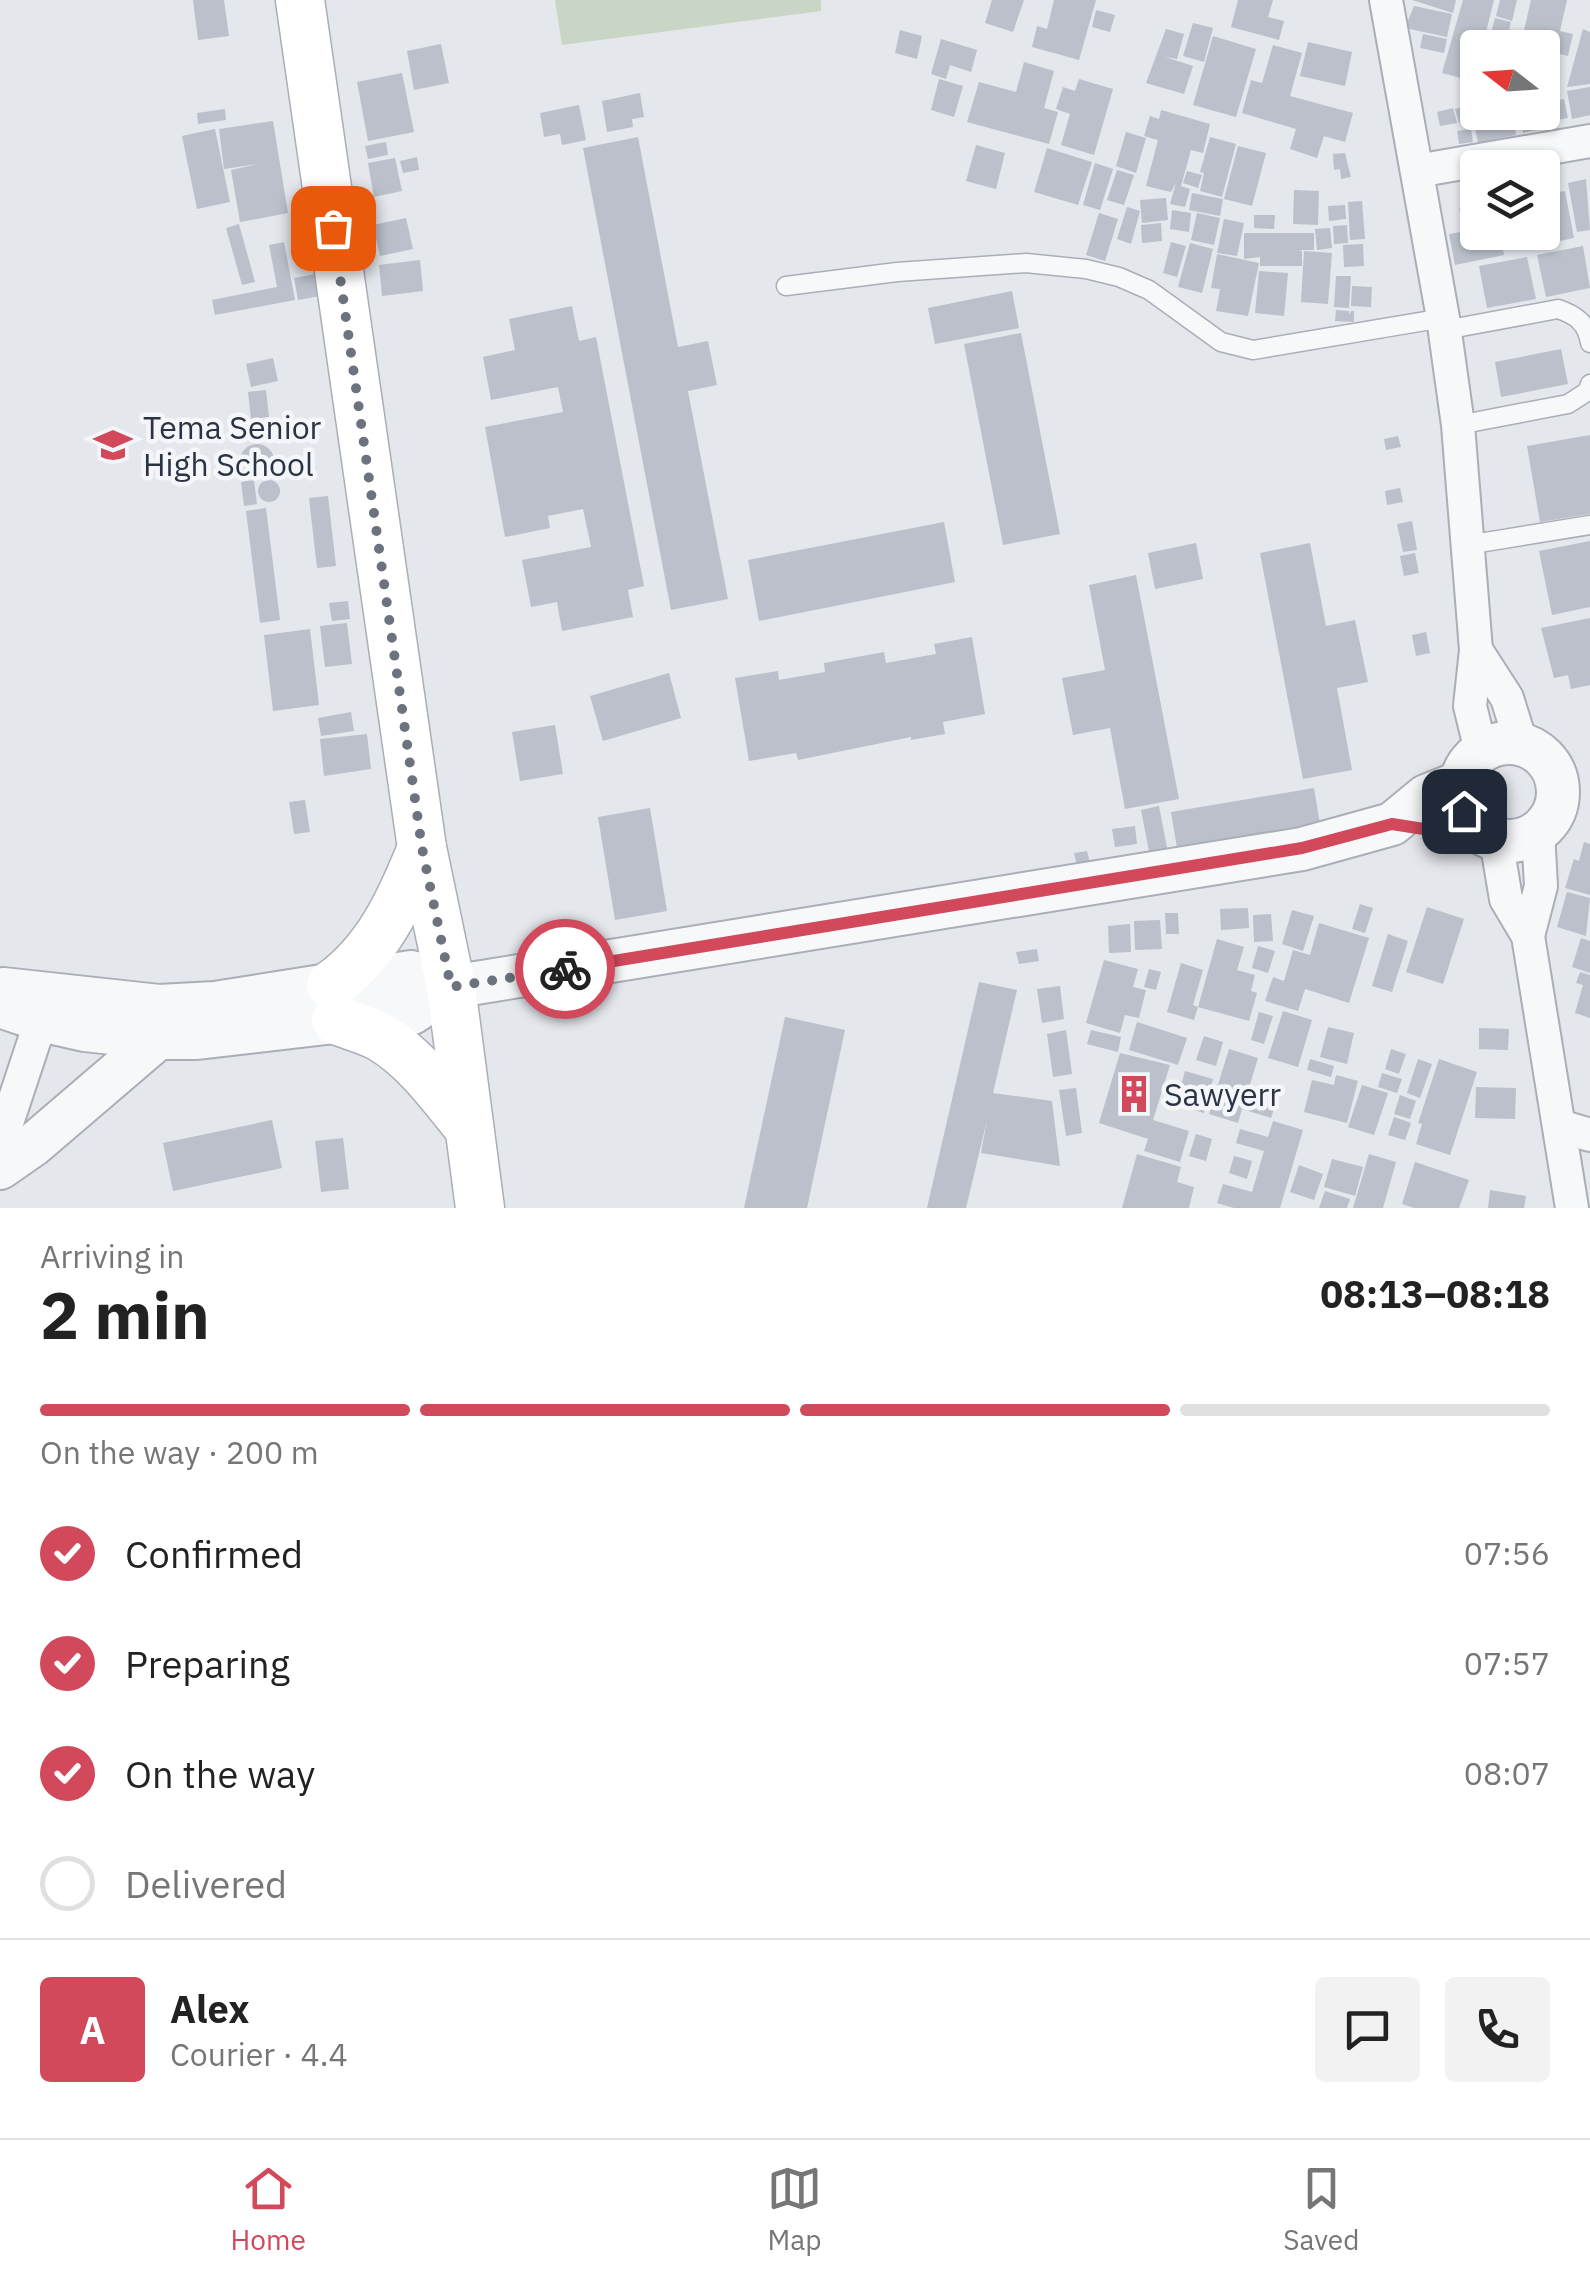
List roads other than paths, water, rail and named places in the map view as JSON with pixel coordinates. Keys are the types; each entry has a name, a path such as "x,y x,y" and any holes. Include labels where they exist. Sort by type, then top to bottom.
{"main road":[{"path":"300,0 422,848 451,987 480,1208"},
{"path":"422,848 404,893 370,948 346,974 334,1002 416,1065 468,1127"}],"street":[{"path":"1386,0 1444,324 1458,425 1476,650 1506,698 1521,761 1558,787 1561,814 1528,936"},
{"path":"1416,171 1590,142"},
{"path":"1392,824 1426,796 1521,761"},
{"path":"1521,761 1464,811 1484,831 1506,899 1528,936 1575,1130 1572,1208"},
{"path":"0,1006 334,1002 412,1013 451,987 1302,848 1392,824 1524,838 1561,814"},
{"path":"0,988 45,1006 85,1030 158,1038 197,1038 334,1002"},
{"path":"0,1144 45,1006"},
{"path":"0,1168 33,1145 158,1038"}],"lane":[{"path":"786,286 1026,263 1086,268 1119,277 1148,290 1222,342 1254,350 1558,308 1574,314 1588,328 1590,342"},
{"path":"1458,425 1568,404 1588,391 1590,384"},
{"path":"1467,545 1590,525"}],"place":[{"name":"Tema Senior High School","path":"113,445"},
{"name":"Sawyerr","path":"1134,1094"}]}
